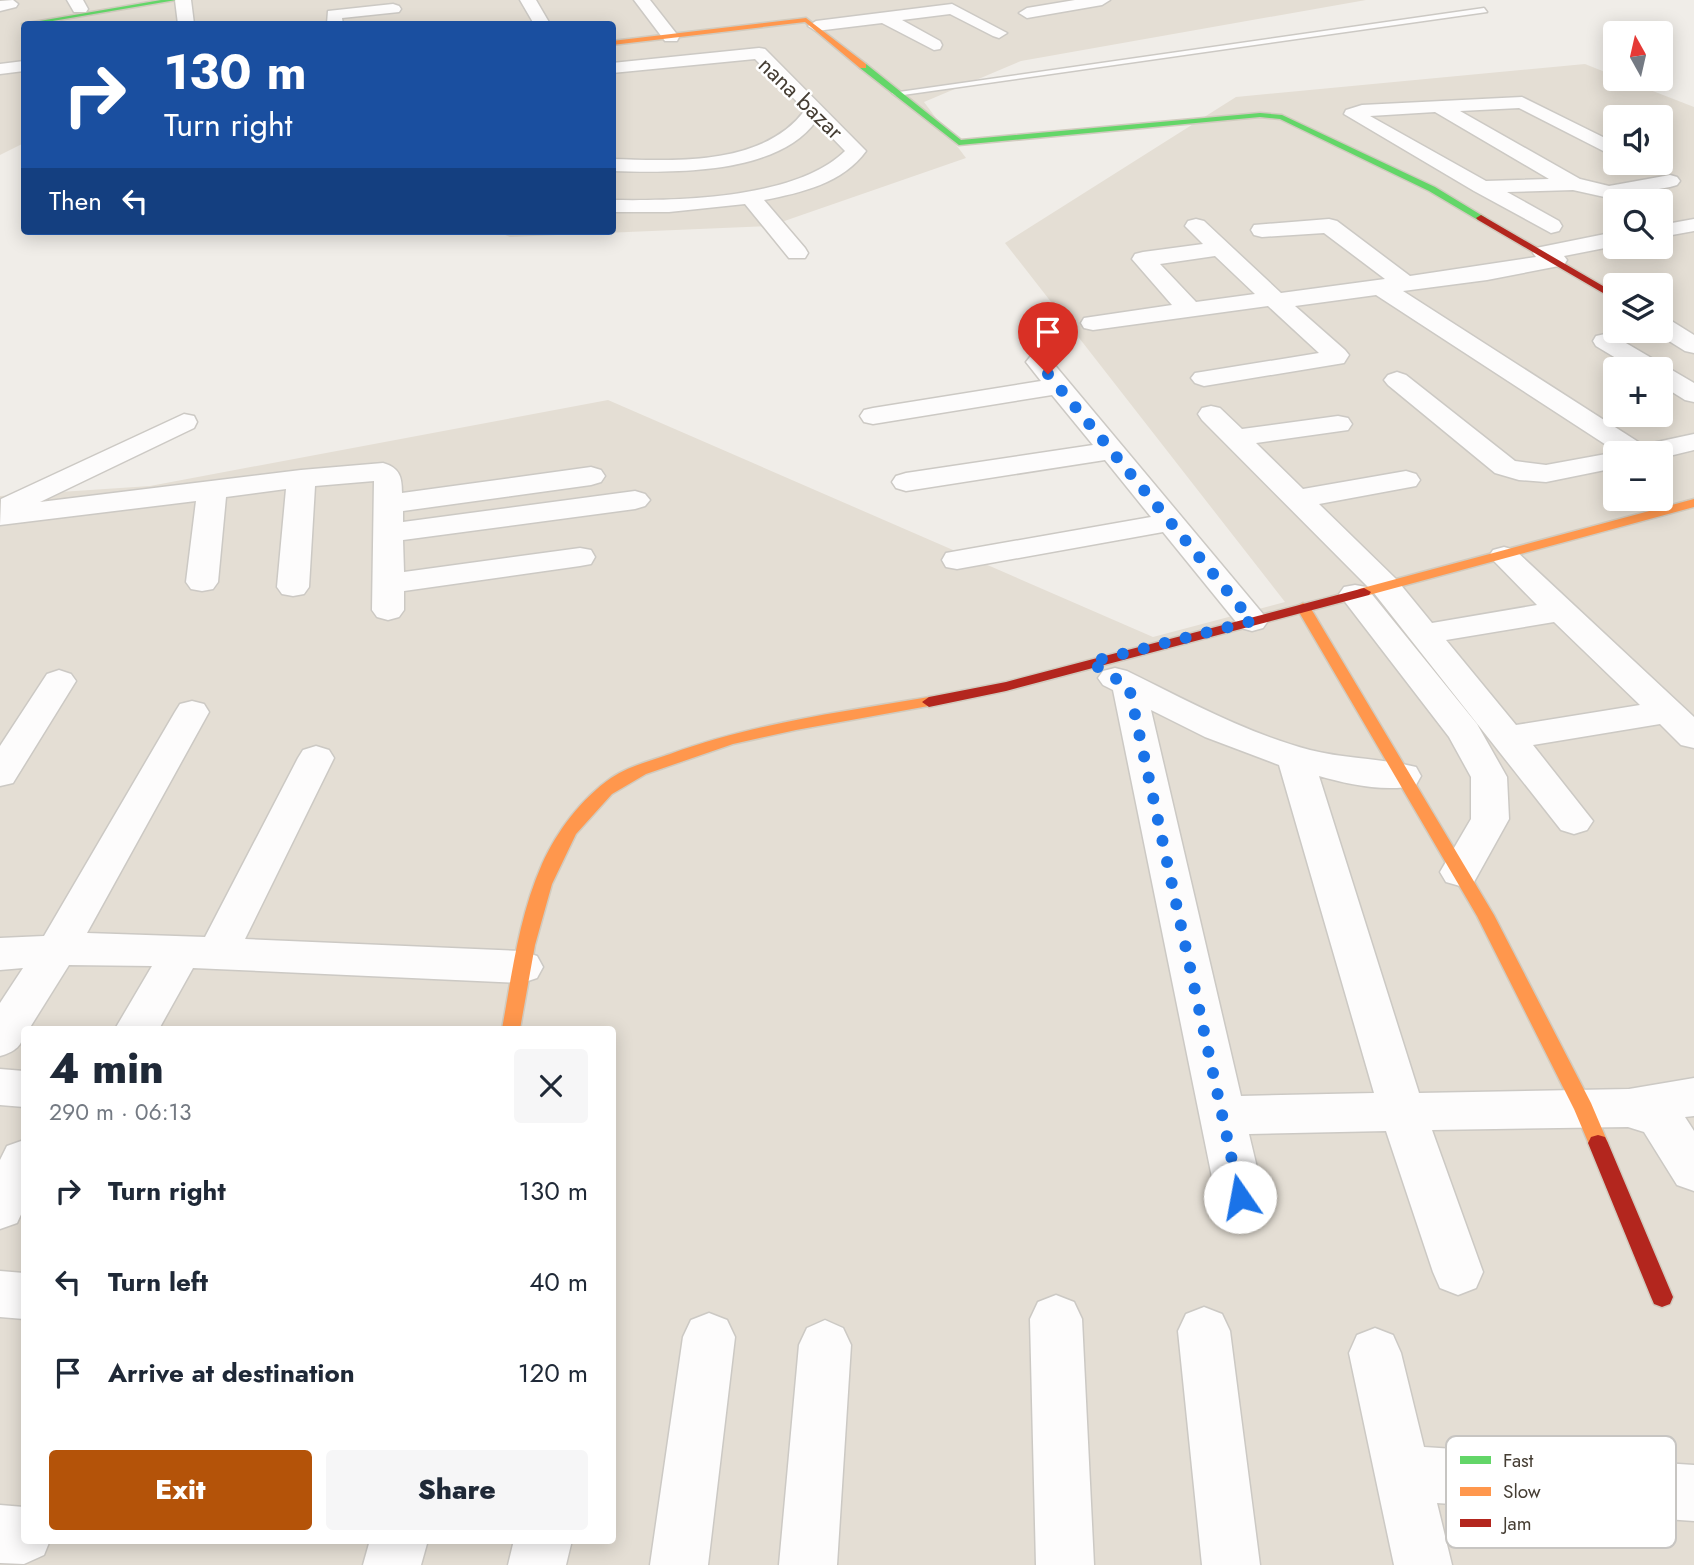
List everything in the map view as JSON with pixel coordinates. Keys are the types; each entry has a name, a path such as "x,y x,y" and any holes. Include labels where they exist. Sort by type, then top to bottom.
{"street":[{"path":"28,21 77,5 146,0"},
{"path":"38,21 173,0"},
{"path":"183,0 186,21"},
{"path":"528,0 540,21"},
{"path":"642,0 671,37"},
{"path":"1027,13 1079,1 1102,0"},
{"path":"816,26 952,9 999,33"},
{"path":"335,21 334,14 394,15 377,21"},
{"path":"886,18 934,45"},
{"path":"616,44 806,20 959,143 1272,115 1282,117 1432,189 1603,289"},
{"path":"734,28 760,53"},
{"name":"nana bazar","path":"616,206 680,204 804,186 849,162 856,151 760,53 620,67"},
{"path":"648,64 736,68 786,81"},
{"path":"0,69 21,66"},
{"path":"1551,226 1353,114 1362,111 1521,102 1603,145"},
{"path":"1441,108 1573,184"},
{"path":"616,165 656,167 704,163 761,150 795,134 814,111"},
{"path":"1432,189 1573,184 1609,192 1670,181 1659,175"},
{"path":"749,196 797,253"},
{"path":"1673,229 1694,225"},
{"path":"1196,226 1336,355 1335,358 1204,379"},
{"path":"1262,230 1329,226 1406,284"},
{"path":"1093,323 1406,284 1550,256 1603,242"},
{"path":"1190,310 1143,259 1219,248"},
{"path":"1380,288 1618,441"},
{"path":"1673,333 1694,346"},
{"path":"1608,343 1632,357"},
{"path":"1039,362 1252,621"},
{"path":"1397,380 1505,467 1523,474 1554,474 1603,463"},
{"path":"1673,381 1694,394"},
{"path":"873,416 1058,386"},
{"path":"1211,414 1297,499 1370,590 1464,732 1489,777 1490,819 1460,872"},
{"path":"0,511 184,422"},
{"path":"1235,438 1338,424"},
{"path":"1673,447 1694,442"},
{"path":"906,481 1112,451"},
{"path":"0,516 383,472 388,478 388,597 580,557"},
{"path":"387,518 591,476"},
{"path":"293,587 301,480"},
{"path":"1297,499 1406,480"},
{"path":"202,582 212,492"},
{"path":"387,518 635,500"},
{"path":"512,1026 538,898 559,845 590,804 616,782 713,741 851,713 951,698 1504,556 1694,503"},
{"path":"957,561 1171,522"},
{"path":"1504,556 1694,737"},
{"path":"1370,590 1423,634 1574,821"},
{"path":"1303,607 1485,915 1606,1108 1662,1297"},
{"path":"1423,634 1562,611"},
{"path":"1090,662 1129,687 1217,729 1295,758 1338,769 1403,776"},
{"path":"3,765 59,681"},
{"path":"1129,687 1240,1197"},
{"path":"0,1039 57,950 192,712"},
{"path":"1507,738 1668,712"},
{"path":"140,1026 199,953 316,758"},
{"path":"1295,758 1402,1112 1458,1272"},
{"path":"0,954 95,948 523,967"},
{"path":"0,1087 21,1089"},
{"path":"1222,1115 1606,1108 1694,1097"},
{"path":"1606,1108 1660,1118 1694,1171"},
{"path":"0,1208 21,1166"},
{"path":"0,1294 21,1296"},
{"path":"1056,1320 1065,1565"},
{"path":"1204,1331 1231,1565"},
{"path":"679,1565 709,1337"},
{"path":"808,1565 825,1345"},
{"path":"1376,1353 1423,1565"},
{"path":"1403,1473 1446,1476"},
{"path":"1676,1492 1694,1493"},
{"path":"0,1534 21,1535"},
{"path":"392,1565 398,1544"},
{"path":"537,1565 542,1544"}],"lane":[{"path":"896,93 1484,10"}],"shaded area":[{"path":"0,0 1366,0 1021,61 924,102 966,158 770,226 616,233 616,21 21,21 21,144 0,155"},
{"path":"1585,64 1603,71 1603,91 1653,91 1694,107 1694,1565 0,1565 0,496 150,486 608,400 1153,637 1285,602 1005,243 1236,97"},
{"path":"505,235 557,235 510,237"}],"traffic: fast":[{"path":"44,21 173,0"},
{"path":"863,66 959,143 1260,115 1282,117 1432,189 1481,218"}],"traffic: slow":[{"path":"616,43 806,20 863,66"},
{"path":"1364,592 1694,503"},
{"path":"1303,607 1485,915 1584,1109 1598,1143"},
{"path":"512,1026 526,945 536,904 551,864 570,830 606,790 622,778 640,770 730,740 796,725 929,702"}],"traffic: jam":[{"path":"1481,218 1603,290"},
{"path":"929,702 1006,686 1364,592"},
{"path":"1598,1143 1662,1297"}],"route":[{"path":"1048,374 1252,621 1090,662 1129,687 1240,1197"}]}
